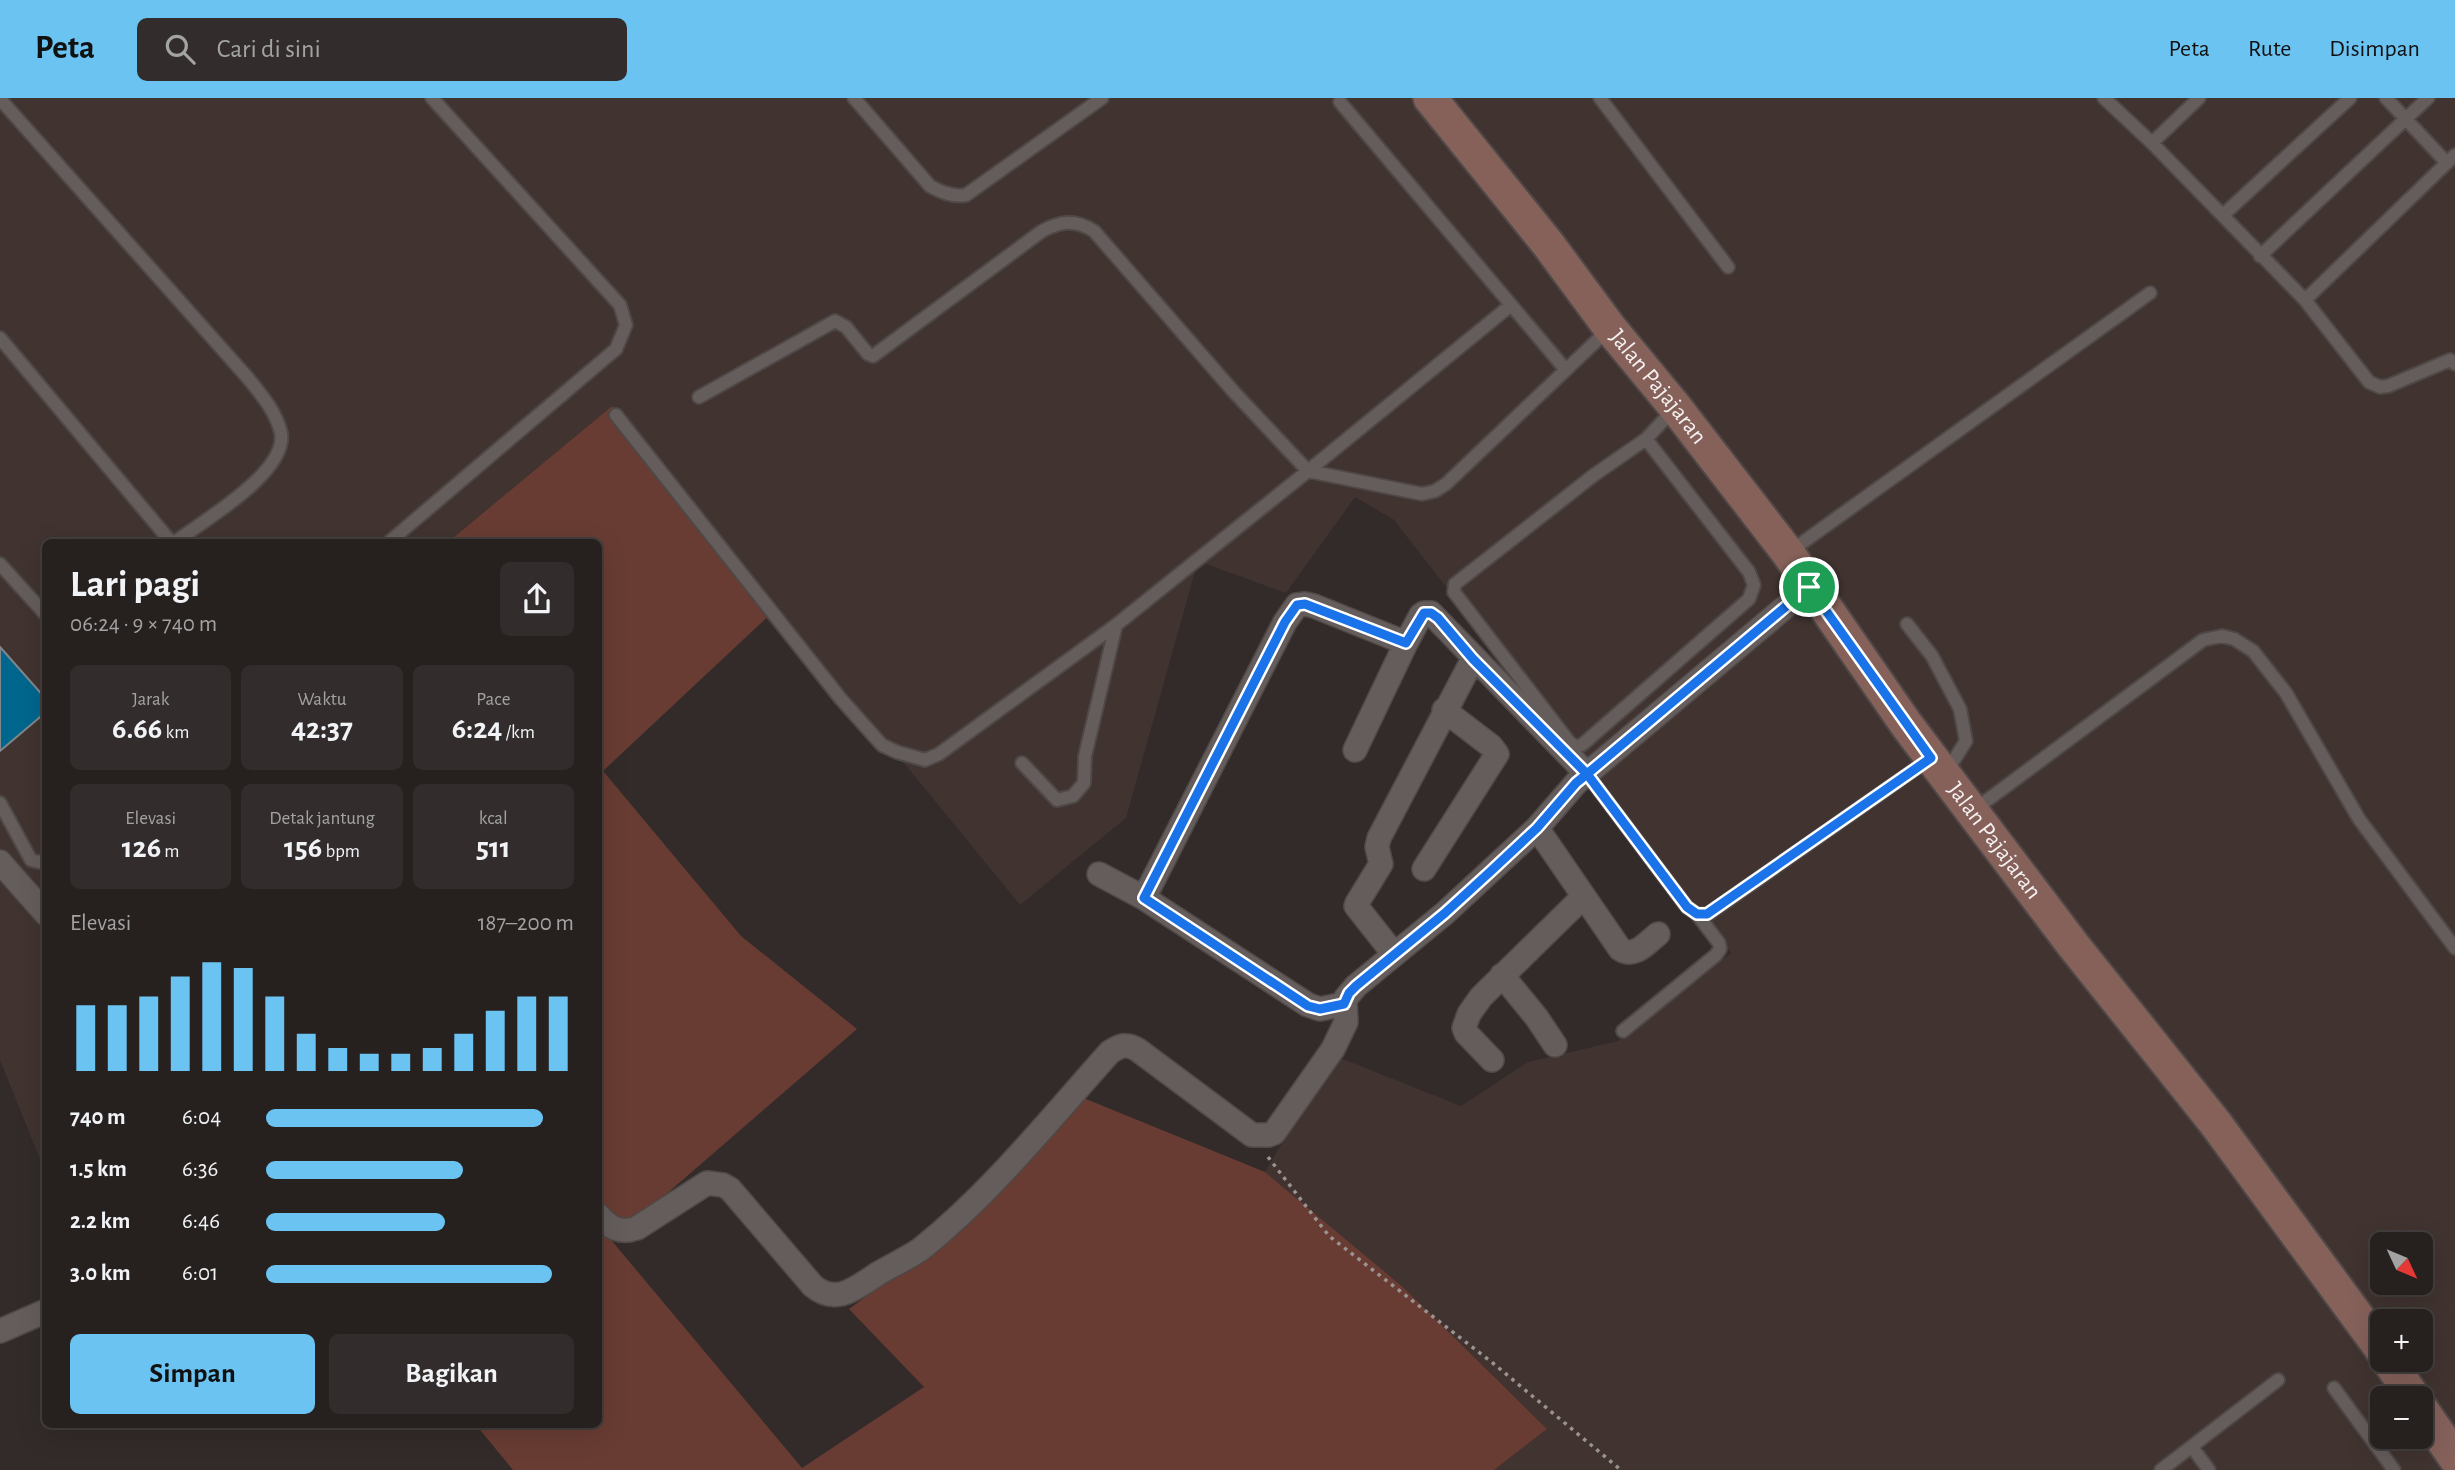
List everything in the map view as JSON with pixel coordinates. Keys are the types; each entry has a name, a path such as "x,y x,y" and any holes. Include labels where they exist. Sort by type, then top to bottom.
{"main road":[{"name":"Jalan Pajajaran","path":"1430,98 1548,244 1610,328 1676,408 1788,554 1936,764 2073,945 2216,1124 2370,1334"},
{"path":"2433,1426 2455,1458"}],"street":[{"path":"602,1219 615,1229 627,1231 637,1228 707,1184 723,1185 730,1189 813,1286 821,1293 839,1295 918,1251 952,1222 988,1188 1110,1052 1118,1047 1131,1046 1138,1050 1252,1135 1269,1135 1279,1129 1333,1049 1346,1022 1344,1004 1349,993 1445,913 1537,828 1576,783 1809,587"},
{"path":"1144,898 1297,605 1314,606 1406,643"},
{"path":"1355,750 1421,615 1431,613 1587,774"},
{"path":"1394,954 1356,906 1381,864 1377,847 1379,838 1473,659"},
{"path":"1424,869 1497,754 1491,746 1444,710"},
{"path":"1537,828 1620,949 1633,953 1658,934"},
{"path":"0,862 42,909"},
{"path":"1099,874 1144,898 1308,1006 1320,1009 1344,1004"},
{"path":"1492,1060 1464,1028 1469,1013 1502,975 1583,897"},
{"path":"1502,975 1555,1045"},
{"path":"0,1331 42,1313"}],"lane":[{"path":"393,539 616,349 626,325 620,305 432,98"},
{"path":"854,98 930,186 956,196 966,195 1102,98"},
{"path":"1600,98 1728,267"},
{"path":"2104,98 2152,143 2305,300 2369,382 2379,387 2388,386 2453,360"},
{"path":"2152,143 2200,98"},
{"path":"2305,300 2451,159 2405,120 2386,98"},
{"path":"2260,256 2428,98"},
{"path":"0,99 247,377 265,399 277,420 281,445 272,465 259,480 177,539"},
{"path":"2223,215 2348,99"},
{"path":"1340,102 1566,370"},
{"path":"699,397 835,321 842,323 868,354 873,356 1042,231 1058,223 1083,224 1094,231 1233,391 1308,471 1422,494 1435,491 1446,484 1610,328"},
{"path":"1788,554 2150,293"},
{"path":"615,415 841,699 882,745 925,760 939,754 1116,625 1511,304"},
{"path":"0,338 170,539"},
{"path":"1646,439 1749,572 1754,585 1749,599 1577,747 1570,743 1454,592 1455,584 1594,475 1646,439 1676,408"},
{"path":"0,564 42,611"},
{"path":"1697,914 1707,914 1936,764 1954,760 1966,741 1960,709 1932,656 1908,624"},
{"path":"1022,763 1057,800 1073,796 1084,783 1085,755 1116,625"},
{"path":"1972,812 2203,640 2222,636 2234,639 2253,651 2286,693 2359,819 2455,948"},
{"path":"1587,774 1687,907 1697,914 1719,943 1720,949 1623,1031"},
{"path":"0,803 31,860 42,861"},
{"path":"2161,1470 2278,1380"},
{"path":"2334,1388 2394,1470"},
{"path":"2192,1447 2208,1470"}],"path":[{"path":"1252,1135 1329,1236 1494,1364 1621,1470"}],"shaded area":[{"path":"0,98 2455,98 2455,1470 1494,1470 1547,1429 1404,1288 1265,1172 1333,1055 1461,1106 1528,1062 1618,1041 1731,953 1394,520 1355,497 1286,593 1198,561 1126,818 1020,905 612,406 452,539 42,539 42,1165 0,1060"},
{"path":"612,406 777,608 603,771 741,936 857,1029 612,1241 802,1468 924,1387 849,1309 971,1219 1081,1097 1265,1172 1404,1288 1547,1429 1494,1470 513,1470 478,1428 602,1428 602,539 452,539"}],"building":[{"path":"0,647 42,694 42,715 0,751"}],"route":[{"path":"1809,587 1587,774 1576,783 1537,828 1445,913 1356,986 1344,1004 1320,1009 1308,1006 1144,898 1285,622 1297,605 1305,604 1406,643 1421,615 1431,613 1438,618 1473,659 1587,774 1687,907 1697,914 1707,914 1931,758 1809,587"}]}
